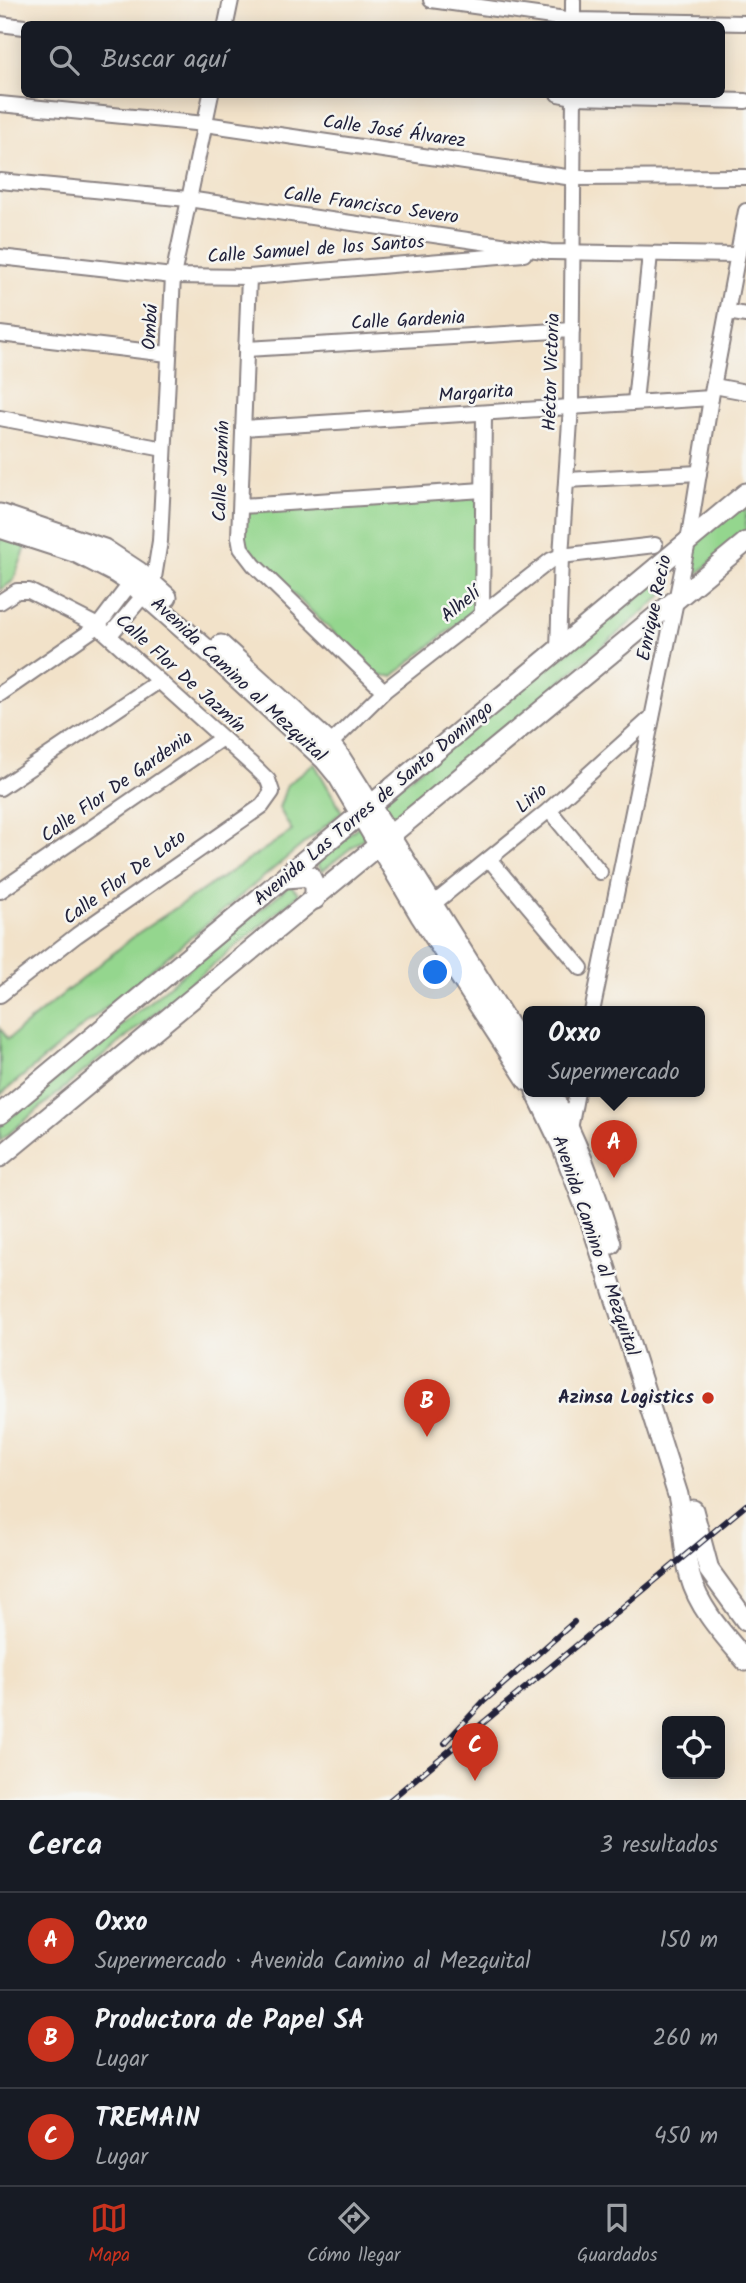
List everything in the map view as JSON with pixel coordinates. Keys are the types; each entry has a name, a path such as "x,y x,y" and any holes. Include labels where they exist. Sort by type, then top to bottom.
{"street":[{"path":"227,21 232,0"},
{"path":"431,0 567,21"},
{"path":"573,0 573,21"},
{"path":"725,23 746,23"},
{"path":"0,24 21,27"},
{"name":"Ombú","path":"145,580 160,541 173,276 210,98"},
{"name":"Héctor Victoria","path":"558,650 571,406 574,98"},
{"path":"643,98 746,101"},
{"name":"Calle José Álvarez","path":"0,104 205,124 573,178 746,177"},
{"name":"Calle Francisco Severo","path":"0,181 188,199 550,252 737,255"},
{"name":"Enrique Recio","path":"593,1006 688,542 712,392 737,255 743,240 746,211"},
{"name":"Calle Samuel de los Santos","path":"0,257 173,276 249,277 550,252"},
{"path":"635,401 650,254"},
{"name":"Calle Jazmín","path":"249,277 239,541 243,551 384,691"},
{"path":"727,312 746,315"},
{"name":"Calle Gardenia","path":"246,349 572,330"},
{"path":"0,334 168,354"},
{"name":"Margarita","path":"243,428 484,413 712,392 746,392"},
{"path":"482,612 484,413"},
{"path":"0,418 164,449"},
{"path":"567,481 699,473"},
{"path":"242,506 483,491"},
{"name":"Avenida Las Torres de Santo Domingo","path":"0,1114 746,493"},
{"name":"Avenida Camino al Mezquital","path":"0,514 104,549 145,580 325,749 344,763 365,811 523,1073"},
{"name":"Avenida Camino al Mezquital","path":"0,528 77,554 116,573 145,580"},
{"name":"Avenida Las Torres de Santo Domingo","path":"0,1157 746,542"},
{"name":"Alhelí","path":"325,749 384,691 544,564 561,556 655,544"},
{"path":"0,694 104,630 145,580"},
{"name":"Calle Flor De Jazmín","path":"5,598 17,591 29,591 104,630 264,776 272,792"},
{"path":"0,788 159,681"},
{"name":"Lirio","path":"432,905 549,810 652,717"},
{"name":"Calle Flor De Gardenia","path":"0,891 222,738"},
{"name":"Calle Flor De Loto","path":"0,995 99,920 262,806 272,792"},
{"path":"549,810 600,872"},
{"name":"Avenida Camino al Mezquital","path":"384,842 432,905 523,1048"},
{"path":"489,859 581,968"},
{"path":"286,878 310,876 315,886 315,899"},
{"name":"Avenida Camino al Mezquital","path":"539,1097 564,1134"},
{"name":"Avenida Camino al Mezquital","path":"553,1097 678,1495 695,1559"},
{"path":"564,1134 575,1097"},
{"path":"727,1638 746,1622 713,1576 695,1559 690,1576 703,1606 727,1638 746,1661"}],"green space":[{"path":"472,493 478,500 475,605 472,612 393,676 379,676 248,551 243,540 245,512"},
{"path":"746,498 746,533 684,585 694,543"},
{"path":"0,535 28,542 13,581 0,590"},
{"path":"667,574 662,596 391,824 379,802"},
{"path":"314,763 342,812 0,1095 0,1028 8,1039 138,933 292,831 279,808 287,785"},
{"path":"361,824 366,836 322,871 316,862"},
{"path":"290,885 299,894 0,1141 0,1126"}],"railway":[{"path":"390,1800 746,1505"},
{"path":"445,1743 484,1701 574,1622"}],"place":[{"name":"Oxxo","path":"614,1178"},
{"name":"Azinsa Logistics","path":"708,1398"},
{"name":"Productora de Papel SA","path":"427,1437"},
{"name":"TREMAIN","path":"475,1781"}]}
